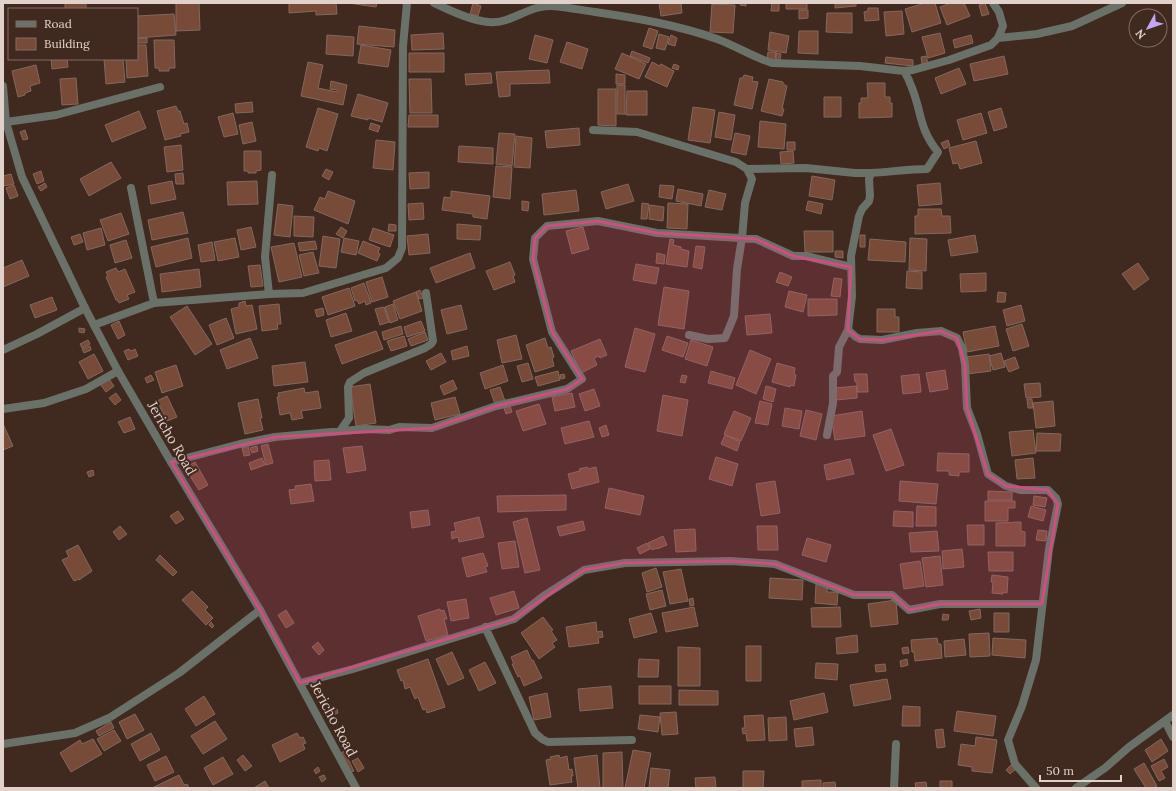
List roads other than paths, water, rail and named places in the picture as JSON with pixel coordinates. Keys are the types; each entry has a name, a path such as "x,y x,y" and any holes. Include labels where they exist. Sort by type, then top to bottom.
{"street":[{"path":"94,325 154,303 269,294 303,293 386,268 398,258 402,248 403,46 407,3"},
{"path":"434,3 460,15 489,22 506,21 532,6 551,6 626,17 685,30 716,39 761,60 772,63 860,66 904,71 949,60 991,45 998,38 1002,26 999,12 993,3"},
{"path":"998,38 1037,34 1072,26 1122,3"},
{"path":"746,169 806,168 855,173 891,172 909,169 927,170 938,152 929,141 922,124 913,89 904,71"},
{"name":"Jericho Road","path":"3,86 5,121 22,177 85,308 118,371 260,610 356,788"},
{"path":"5,121 56,115 160,88"},
{"path":"593,130 637,132 736,162 746,169 752,179 745,202 742,238 737,269 734,316 725,338 708,339 689,335"},
{"path":"827,435 833,403 833,376 837,372 839,347 848,330 852,296 851,256 859,216 862,209 869,201 869,179 871,173"},
{"path":"269,294 265,257 272,175"},
{"path":"131,188 154,303"},
{"path":"171,462 240,444 275,437 365,429 389,430 399,428 432,428 496,406 567,389 582,379 552,332 533,259 535,238 548,226 598,221 657,234 756,239 793,256 806,256 851,267"},
{"path":"340,431 349,418 348,387 350,382 364,373 425,348 433,341 426,293"},
{"path":"3,350 37,334 85,308"},
{"path":"848,330 856,337 867,339 882,340 917,333 941,331 956,338 962,348 965,364 967,408 977,434 988,474 1006,486 1020,490 1048,490 1056,498 1058,504 1049,549 1036,660 1022,706 1008,740 1015,764 1036,788"},
{"path":"3,409 44,403 86,388 118,371"},
{"path":"300,683 353,669 514,619 545,595 584,570 625,563 731,560 775,564 854,595 892,595 909,610 940,604 1042,604"},
{"path":"3,744 75,733 109,718 179,673 260,610"},
{"path":"485,627 536,733 542,739 548,742 632,740"},
{"path":"1076,788 1104,768 1128,747 1173,715"},
{"path":"1165,721 1173,737"},
{"path":"894,788 896,744"}]}
